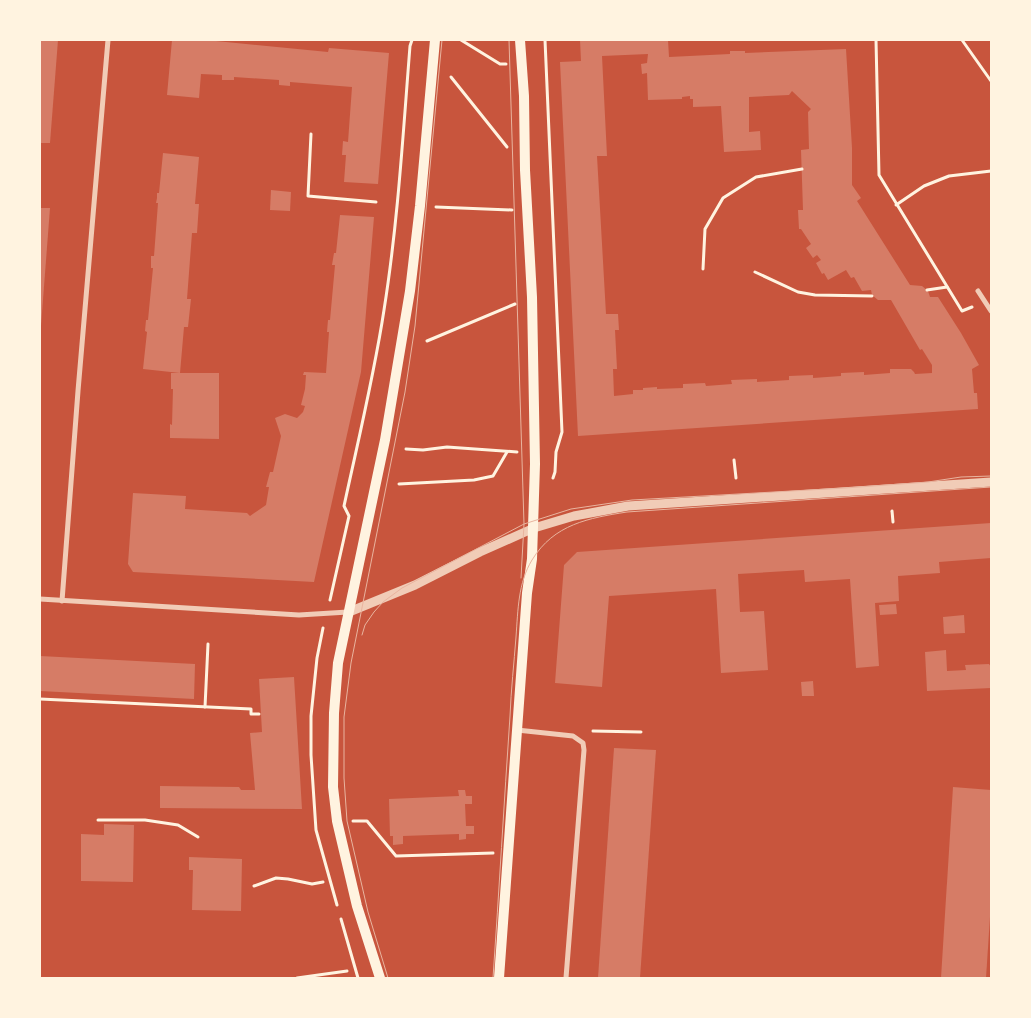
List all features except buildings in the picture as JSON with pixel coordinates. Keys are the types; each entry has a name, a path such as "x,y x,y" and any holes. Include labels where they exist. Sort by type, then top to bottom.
{"main road":[{"path":"380,978 357,906 337,821 333,787 334,713 338,663 385,440 410,291 420,206 435,40"},
{"path":"500,978 527,593 534,528 532,297 520,40"}],"street":[{"path":"62,600 108,40"},
{"path":"978,291 991,311"},
{"path":"40,599 300,615 349,612 415,585 534,528 574,516 628,506 991,482"},
{"path":"517,730 573,736 583,743 584,750 566,978"}],"path":[{"path":"341,552 349,516 344,506 373,373 384,309 398,204 412,40"},
{"path":"461,40 500,64 521,63"},
{"path":"545,40 562,432 556,452 556,463"},
{"path":"876,40 879,175 962,311 986,302"},
{"path":"962,40 991,81"},
{"path":"450,77 525,170"},
{"path":"311,134 308,196 376,202"},
{"path":"703,269 705,229 723,198 756,177 802,170"},
{"path":"896,205 924,186 949,176 991,171"},
{"path":"420,206 528,211"},
{"path":"755,272 798,292 815,295 872,296"},
{"path":"927,290 947,287"},
{"path":"427,341 532,297"},
{"path":"406,448 422,450 448,447 517,452"},
{"path":"399,484 474,480 493,476 507,452"},
{"path":"734,460 736,478"},
{"path":"892,511 893,522"},
{"path":"205,707 208,644"},
{"path":"40,699 251,709 251,714 259,714"},
{"path":"593,731 641,732"},
{"path":"98,820 144,820 178,825 198,837"},
{"path":"337,821 367,820 396,856 508,853"},
{"path":"254,886 276,878 288,878 312,884 324,882"},
{"path":"297,978 347,971"}],"tram line":[{"path":"388,978 368,912 347,821 344,778 344,717 351,663 405,392 415,326 442,40"},
{"path":"509,40 524,524 521,578"},
{"path":"362,635 365,625 374,612 383,602 402,588 524,524 571,509 632,500 845,488 991,476"},
{"path":"493,978 518,607 521,587 527,569 541,548 551,538 586,520 627,512 991,487"}]}
